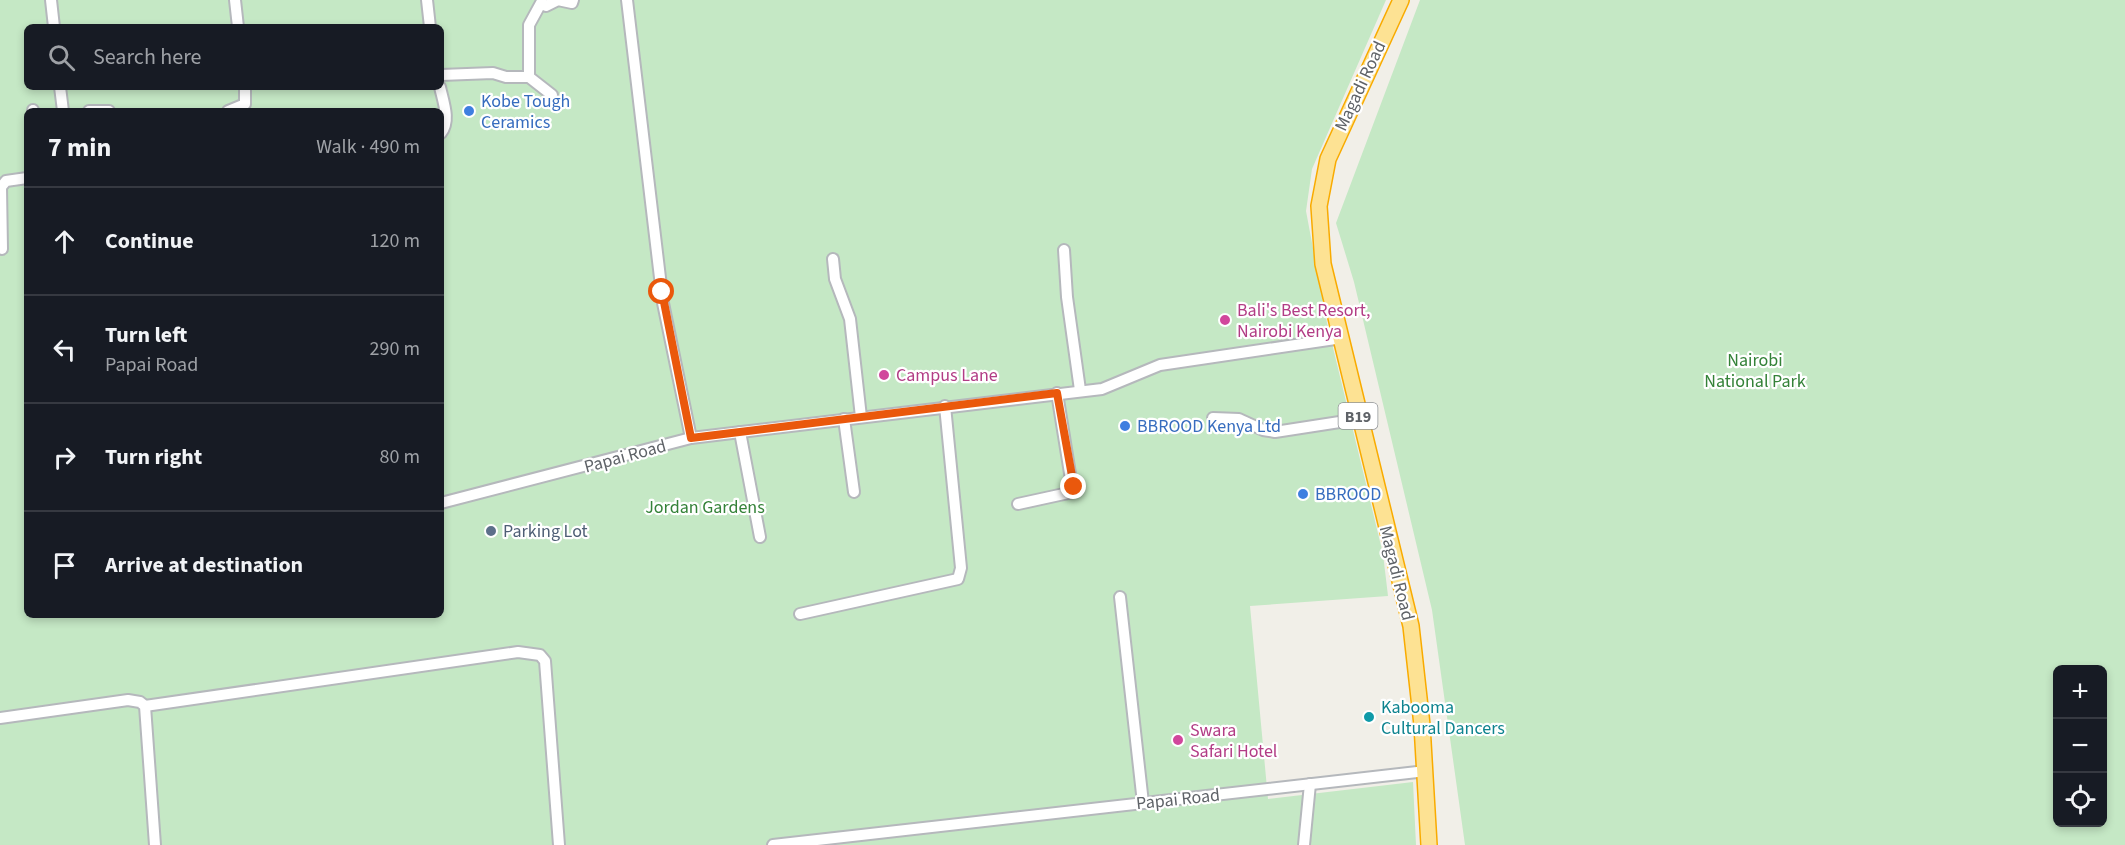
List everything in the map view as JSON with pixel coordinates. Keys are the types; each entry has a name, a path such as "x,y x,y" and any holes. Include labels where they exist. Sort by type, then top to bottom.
{"highway":[{"name":"Magadi Road","path":"1401,0 1337,136 1324,176 1319,206 1323,264 1411,626 1426,771 1429,845"}],"street":[{"path":"51,0 54,24"},
{"path":"235,0 238,24"},
{"path":"427,0 430,24"},
{"path":"529,77 529,25 532,17 541,3 546,6 558,0 572,3 573,0"},
{"path":"627,0 663,303 691,438"},
{"path":"444,75 493,73 506,77 529,77 552,95"},
{"path":"60,90 63,108"},
{"path":"235,108 245,104 245,90"},
{"path":"441,90 446,118 444,129"},
{"path":"2,249 1,187 6,181 24,178"},
{"path":"1065,250 1067,297 1080,390"},
{"path":"833,259 835,279 850,319 861,417"},
{"name":"Papai Road","path":"444,502 691,438 1112,386 1160,364 1342,338"},
{"path":"1018,504 1073,492 1057,393"},
{"path":"800,614 958,579 961,568 945,406"},
{"path":"1213,418 1239,419 1263,430 1275,432 1359,419"},
{"path":"844,419 854,492"},
{"path":"740,432 760,537"},
{"path":"1120,597 1143,803"},
{"path":"0,718 130,700 140,702 145,706 518,652 540,655 545,661 559,845"},
{"path":"145,706 155,845"},
{"name":"Papai Road","path":"774,845 1426,771"},
{"path":"1304,845 1310,784"}],"green space":[{"name":"Jordan Gardens","path":"0,0 1386,0 1312,169 1306,211 1327,323 1383,554 1388,596 1250,606 1268,799 1413,782 1416,845 0,845"},
{"name":"Nairobi National Park","path":"1420,0 2125,0 2125,845 1465,845 1432,610 1354,282 1336,223"}],"place":[{"name":"Kobe Tough Ceramics","path":"469,111"},
{"name":"Bali's Best Resort, Nairobi Kenya","path":"1225,320"},
{"name":"Campus Lane","path":"884,375"},
{"name":"BBROOD Kenya Ltd","path":"1125,426"},
{"name":"BBROOD","path":"1303,494"},
{"name":"Parking Lot","path":"491,531"},
{"name":"Kabooma Cultural Dancers","path":"1369,717"},
{"name":"Swara Safari Hotel","path":"1178,740"}],"route":[{"path":"662,292 691,438 1057,393 1074,487"}]}
